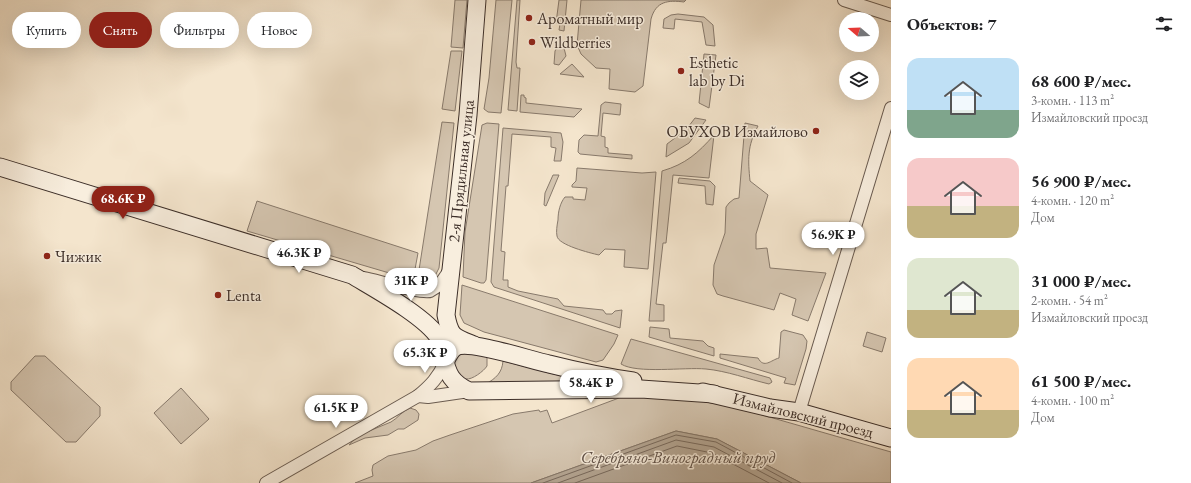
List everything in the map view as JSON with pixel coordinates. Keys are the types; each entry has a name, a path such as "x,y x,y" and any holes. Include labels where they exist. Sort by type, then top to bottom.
{"street":[{"name":"2-я Прядильная улица","path":"477,0 468,115 446,315 449,330 458,338 479,346"},
{"path":"844,0 891,15"},
{"path":"799,412 891,108"},
{"path":"0,167 352,275 387,282 412,290 429,291 442,283 450,269"},
{"path":"352,275 425,323 439,338 451,378 458,386 469,391"},
{"name":"Измайловский проезд","path":"445,362 450,353 457,346 479,346 550,365 610,377 714,394 770,408 799,412 891,438"},
{"path":"266,483 418,396 434,382 441,373 445,362"},
{"name":"Измайловский проезд","path":"418,396 428,397 469,391 641,389 714,394"}],"shaded area":[{"path":"455,0 467,0 463,48 451,47"},
{"path":"496,0 512,0 501,113 488,112 484,109 489,78"},
{"path":"517,0 520,0 516,62 517,68 520,68 517,111 508,110"},
{"path":"559,0 567,0 564,31 559,30 560,24 556,23"},
{"path":"581,0 686,0 684,2 673,1 663,3 656,8 653,13 643,86 635,92 609,89 610,69 596,68 581,54 577,45"},
{"path":"678,14 704,17 713,25 715,46 706,45 702,22 675,19 674,29 663,28 664,19 671,15"},
{"path":"559,44 563,44 566,56 559,65 554,64 555,51"},
{"path":"451,51 462,51 455,111 442,109"},
{"path":"704,54 716,55 709,108 699,103"},
{"path":"572,64 584,77 560,74"},
{"path":"521,95 524,95 526,98 526,103 582,109 574,117 520,112"},
{"path":"605,102 621,104 620,115 603,113 601,136 605,137 605,147 608,148 608,153 632,155 632,159 580,154 578,152 579,140 584,135 598,136 601,105"},
{"path":"695,118 706,120 689,143 666,157 667,144 679,135 682,135"},
{"path":"442,122 454,123 439,268 432,282 425,284 417,283"},
{"path":"487,123 499,124 486,280 484,283 481,283 463,277 465,232 482,125"},
{"path":"745,123 758,126 754,133 749,153 750,181 768,195 756,234 756,249 767,248 770,268 826,273 808,321 792,315 796,299 780,293 774,310 717,294 713,285 714,265 725,233 726,207 734,199 739,198"},
{"path":"503,128 561,133 563,142 561,161 554,161 556,148 551,147 551,137 512,134 501,251 505,252 503,280 508,280 508,287 518,291 558,299 564,306 603,310 606,314 612,314 615,311 622,310 620,328 494,287 491,282"},
{"path":"714,135 709,178 673,175 666,243 663,243 656,304 664,305 664,321 649,321 662,171 678,165 691,157"},
{"path":"577,168 642,173 656,172 648,269 624,267 625,250 605,249 599,255 575,248 559,239 557,236 557,226 559,211 563,199 565,197 573,197 573,199 585,200 587,188 572,187 576,181"},
{"path":"553,175 559,175 546,206 544,205 545,193"},
{"path":"679,178 710,181 715,186 713,205 706,204 705,186 678,183"},
{"path":"257,201 418,253 413,280 247,231"},
{"path":"462,285 618,335 614,344 603,360 596,362 484,332 464,323 460,315"},
{"path":"650,327 669,329 670,338 703,341 708,346 714,348 714,356 649,337"},
{"path":"784,330 803,335 807,341 795,385 784,383 786,378 720,358 720,354 758,358 763,363 770,362 779,358 781,332"},
{"path":"867,332 886,338 882,352 863,346"},
{"path":"631,339 770,378 772,382 769,384 730,373 706,369 638,369 628,367 621,364"},
{"path":"457,352 485,355 487,358 487,366 481,373 466,379 453,369 454,356"},
{"path":"35,356 45,356 100,407 100,416 76,442 66,442 11,390 11,382"},
{"path":"503,361 573,379 572,382 486,384 498,375"},
{"path":"181,388 209,419 181,444 154,413"},
{"path":"627,395 674,395 745,410 891,452 891,483 801,483 717,439 676,431 531,483 355,483 373,476 373,465 388,456 416,450 433,441 513,414 547,410 552,423"},
{"path":"410,408 416,410 419,414 418,420 404,429 398,429 388,435 365,438 349,445 357,436 391,422"}],"water":[{"name":"Серебряно-Виноградный пруд","path":"676,431 717,439 801,483 531,483"}],"place":[{"name":"Ароматный мир","path":"529,18"},
{"name":"Wildberries","path":"532,42"},
{"name":"Esthetic lab by Di","path":"681,71"},
{"name":"ОБУХОВ Измайлово","path":"816,131"},
{"name":"Чижик","path":"47,256"},
{"name":"Lenta","path":"218,295"}]}
